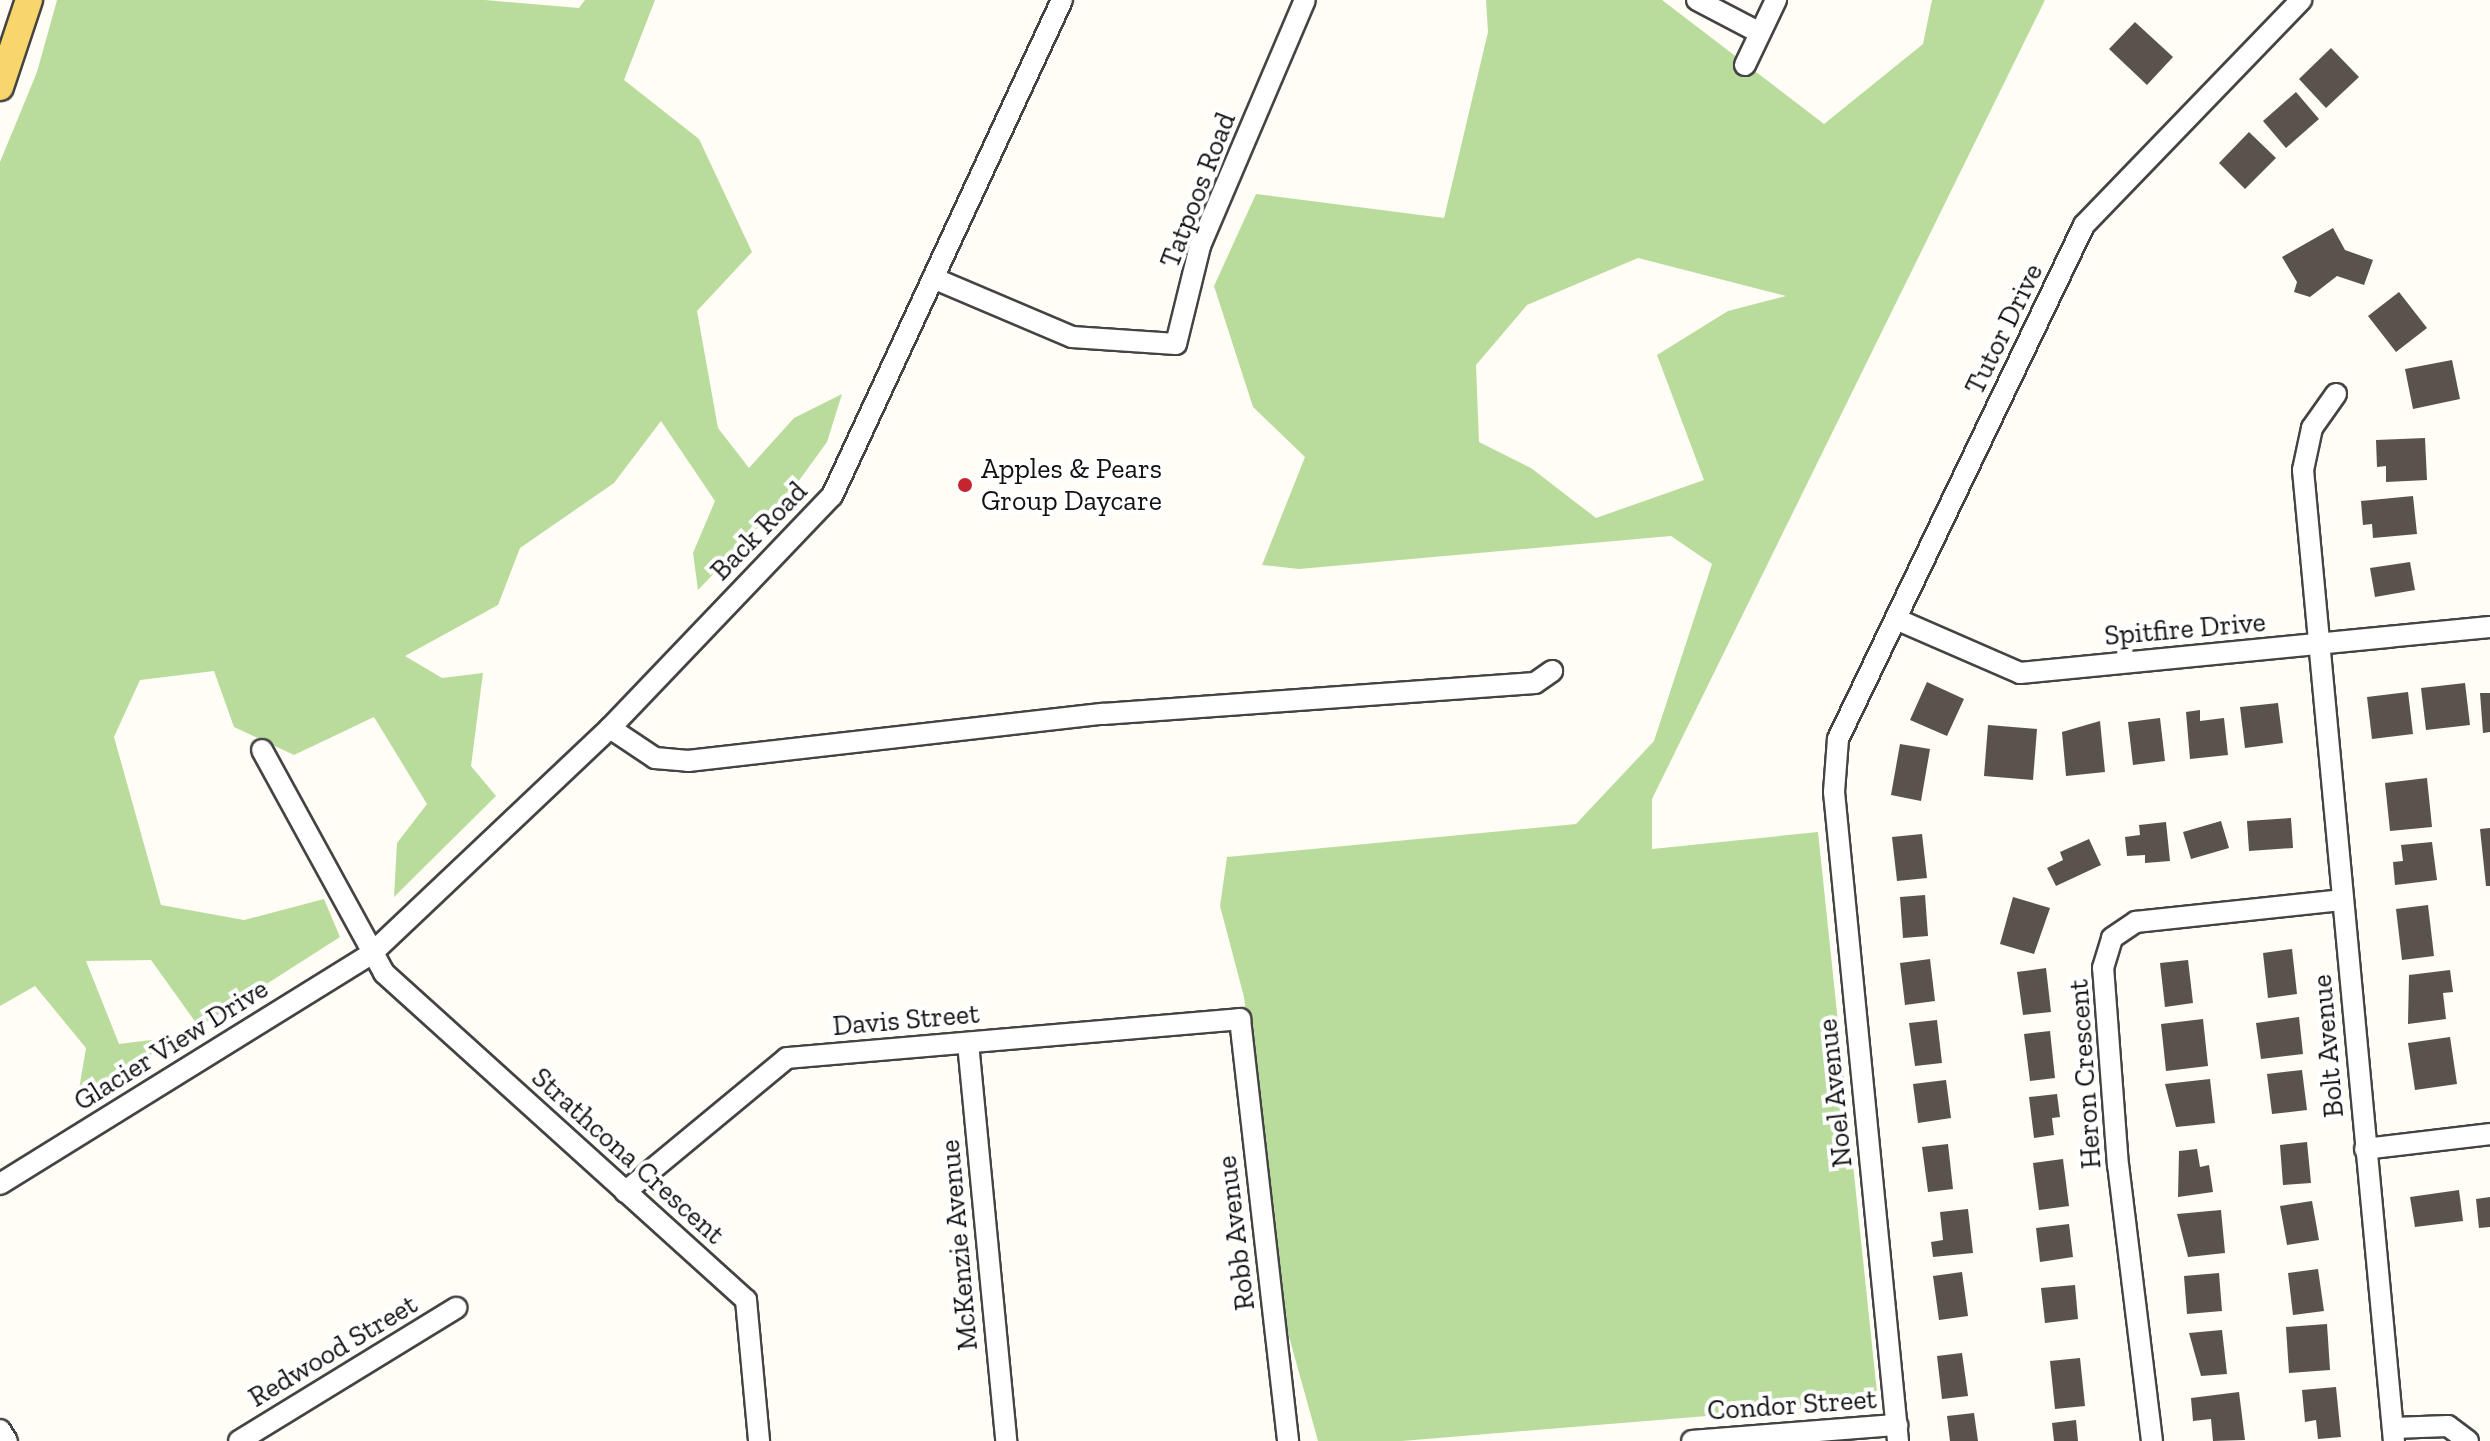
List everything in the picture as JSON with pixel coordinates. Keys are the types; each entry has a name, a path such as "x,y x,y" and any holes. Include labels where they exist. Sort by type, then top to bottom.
{"main road":[{"path":"0,87 29,0"}],"street":[{"name":"Back Road","path":"371,954 610,728 832,496 1062,0"},
{"name":"Tatpoos Road","path":"933,278 1072,337 1176,344 1200,246 1305,0"},
{"path":"1697,0 1760,33"},
{"path":"1745,65 1776,0"},
{"name":"Tutor Drive","path":"1838,739 2084,225 2301,0"},
{"name":"Bolt Avenue","path":"2336,394 2312,428 2303,470 2393,1434"},
{"name":"Spitfire Drive","path":"1896,619 2020,673 2490,627"},
{"path":"610,728 655,758 688,761 1103,714 1535,683 1552,671"},
{"name":"Noel Avenue","path":"1838,739 1834,792 1897,1433"},
{"name":"Strathcona Crescent","path":"262,750 384,973 746,1300 759,1441"},
{"name":"Heron Crescent","path":"2152,1441 2118,1166 2103,968 2112,938 2136,922 2343,900"},
{"name":"Glacier View Drive","path":"0,1184 371,954"},
{"name":"Davis Street","path":"625,1192 787,1058 1240,1019"},
{"name":"Robb Avenue","path":"1240,1019 1288,1441"},
{"name":"McKenzie Avenue","path":"968,1043 1006,1441"},
{"path":"2365,1149 2490,1134"},
{"name":"Redwood Street","path":"239,1441 456,1308"},
{"path":"2393,1434 2448,1426 2468,1441"},
{"path":"0,1430 7,1441"},
{"name":"Condor Street","path":"1692,1441 1897,1433"}],"green space":[{"path":"57,0 485,0 579,8 585,0 655,0 624,80 699,139 752,252 697,311 718,428 749,468 794,418 842,394 827,442 787,497 698,590 693,553 715,501 661,421 614,483 520,548 498,605 405,656 442,678 483,673 471,766 496,796 394,897 397,843 427,804 374,717 294,755 234,727 214,671 140,680 114,737 161,905 244,920 324,899 340,937 199,1027 151,960 86,961 119,1044 167,1038 126,1081 77,1101 86,1048 35,986 0,1006 0,162 37,72"},
{"path":"1486,0 1662,0 1824,124 1923,44 1932,0 2045,0 1652,799 1652,849 1818,832 1878,1402 1402,1441 1318,1441 1288,1333 1244,997 1220,906 1227,857 1576,824 1654,741 1712,564 1671,536 1299,569 1262,565 1305,457 1253,407 1214,286 1256,194 1444,218 1488,32","holes":["1638,258 1786,296 1728,311 1657,355 1704,480 1596,518 1531,468 1479,442 1476,365 1527,305"]}],"building":[{"path":"2135,22 2173,57 2147,85 2109,49"},
{"path":"2331,48 2359,77 2326,108 2299,79"},
{"path":"2296,92 2319,119 2286,148 2263,121"},
{"path":"2249,132 2276,158 2245,189 2219,163"},
{"path":"2333,228 2345,250 2373,260 2364,285 2337,276 2310,297 2294,292 2297,282 2282,257"},
{"path":"2399,292 2427,328 2396,352 2368,316"},
{"path":"2452,360 2460,399 2413,409 2405,369"},
{"path":"2425,438 2427,480 2386,482 2386,466 2377,467 2376,440"},
{"path":"2413,496 2417,534 2373,538 2372,524 2363,525 2361,501"},
{"path":"2410,562 2415,590 2375,597 2370,568"},
{"path":"1927,682 1964,699 1947,736 1910,720"},
{"path":"2465,683 2470,725 2426,730 2421,688"},
{"path":"2408,692 2413,734 2372,739 2367,697"},
{"path":"2480,693 2490,693 2490,732 2483,733"},
{"path":"2278,703 2283,743 2245,748 2240,707"},
{"path":"2200,710 2200,721 2224,718 2228,755 2190,759 2186,712"},
{"path":"2160,718 2165,761 2133,765 2128,722"},
{"path":"2100,721 2105,772 2066,776 2062,732"},
{"path":"1988,725 2037,729 2033,780 1984,776"},
{"path":"1900,744 1930,749 1921,801 1891,795"},
{"path":"2427,778 2432,827 2390,831 2385,783"},
{"path":"2291,818 2293,848 2249,851 2247,821"},
{"path":"2221,821 2229,848 2191,859 2183,832"},
{"path":"2166,822 2170,861 2145,863 2145,855 2127,856 2125,837 2140,835 2139,825"},
{"path":"2490,828 2490,886 2486,886 2480,829"},
{"path":"1922,834 1927,878 1897,881 1892,837"},
{"path":"2089,839 2101,865 2056,886 2047,868 2063,860 2060,852"},
{"path":"2432,842 2437,880 2395,885 2393,862 2403,861 2401,845"},
{"path":"1925,895 1928,936 1903,938 1900,897"},
{"path":"2013,897 2050,908 2034,954 2000,944"},
{"path":"2428,905 2434,956 2402,960 2396,909"},
{"path":"2292,949 2297,994 2268,998 2263,953"},
{"path":"1930,959 1935,1001 1905,1005 1900,963"},
{"path":"2188,960 2193,1003 2165,1007 2160,963"},
{"path":"2046,968 2051,1012 2023,1015 2017,972"},
{"path":"2450,970 2453,992 2443,993 2446,1019 2408,1024 2409,975"},
{"path":"2299,1017 2303,1054 2261,1059 2256,1023"},
{"path":"2203,1019 2208,1066 2166,1071 2161,1024"},
{"path":"1937,1020 1942,1063 1915,1066 1909,1023"},
{"path":"2050,1031 2055,1078 2030,1081 2024,1034"},
{"path":"2450,1037 2457,1084 2415,1090 2408,1043"},
{"path":"2302,1070 2307,1110 2272,1114 2267,1074"},
{"path":"2210,1079 2215,1123 2176,1127 2165,1084"},
{"path":"1946,1080 1951,1118 1918,1123 1913,1084"},
{"path":"2057,1094 2060,1117 2052,1118 2054,1135 2034,1138 2029,1097"},
{"path":"2307,1142 2311,1183 2283,1185 2280,1145"},
{"path":"1948,1144 1953,1189 1928,1192 1922,1147"},
{"path":"2197,1149 2200,1167 2209,1165 2213,1192 2178,1197 2179,1151"},
{"path":"2063,1159 2069,1206 2039,1210 2033,1163"},
{"path":"2459,1190 2463,1221 2415,1227 2410,1197"},
{"path":"2490,1197 2490,1227 2479,1228 2476,1199"},
{"path":"2312,1201 2319,1240 2287,1245 2280,1206"},
{"path":"1968,1209 1973,1253 1933,1257 1931,1242 1943,1240 1940,1212"},
{"path":"2221,1210 2225,1253 2188,1257 2177,1214"},
{"path":"2069,1224 2073,1257 2040,1262 2036,1228"},
{"path":"2318,1269 2324,1311 2293,1315 2288,1273"},
{"path":"1962,1272 1968,1316 1939,1320 1933,1276"},
{"path":"2219,1273 2222,1311 2187,1314 2184,1276"},
{"path":"2075,1285 2078,1319 2045,1323 2041,1288"},
{"path":"2327,1324 2330,1370 2289,1373 2286,1327"},
{"path":"2222,1330 2227,1374 2201,1376 2189,1333"},
{"path":"1962,1353 1968,1396 1942,1399 1937,1356"},
{"path":"2080,1358 2085,1406 2055,1409 2050,1361"},
{"path":"2336,1387 2341,1437 2318,1439 2316,1420 2305,1422 2302,1390"},
{"path":"2239,1392 2245,1440 2213,1441 2211,1419 2193,1421 2191,1398"},
{"path":"1974,1413 1978,1441 1950,1441 1947,1416"},
{"path":"2076,1420 2078,1441 2054,1441 2052,1423"}],"place":[{"name":"Apples & Pears Group Daycare","path":"965,485"}]}
